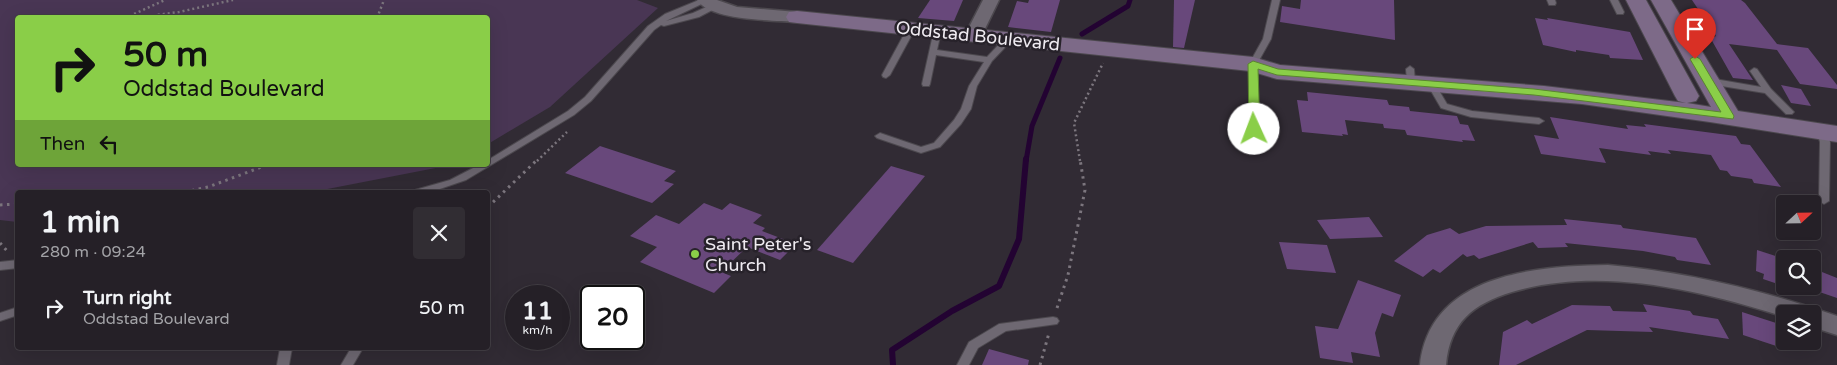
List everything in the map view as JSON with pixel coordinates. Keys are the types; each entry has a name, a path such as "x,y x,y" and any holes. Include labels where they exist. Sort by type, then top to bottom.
{"street":[{"path":"797,17 811,0"},
{"path":"974,36 991,0"},
{"path":"1661,0 1719,99"},
{"name":"Oddstad Boulevard","path":"709,2 732,10 911,29 935,42 974,36 1253,64 1277,72 1418,78 1584,98 1691,104 1719,99 1789,112 1832,129"},
{"path":"1628,6 1691,104"},
{"name":"Oddstad Boulevard","path":"1719,99 1832,129"},
{"path":"1433,365 1433,348 1442,328 1457,309 1480,295 1507,284 1536,278 1567,274 1601,274 1682,282 1723,290 1776,306"},
{"path":"1821,320 1837,326"}],"lane":[{"path":"1254,129 1253,64 1267,39 1276,0"},
{"path":"1614,0 1628,6"},
{"path":"490,163 549,128 581,105 602,86 646,35 663,24 696,15 709,2"},
{"path":"886,75 911,29"},
{"path":"880,136 921,150 937,145 958,122 966,109 973,86 989,60 1008,39"},
{"path":"926,84 935,42 989,60"},
{"path":"1754,71 1768,91 1789,112"},
{"path":"1418,78 1444,106 1471,114 1539,121"},
{"path":"1719,99 1768,91"},
{"path":"1824,201 1825,142 1832,129"},
{"path":"431,190 467,176 483,167"},
{"path":"0,266 15,264"},
{"path":"0,317 15,313"},
{"path":"963,365 972,345 1003,327 1053,322"},
{"path":"283,365 286,350"},
{"path":"347,365 357,350"}],"path":[{"path":"132,15 165,0"},
{"path":"156,15 234,0"},
{"path":"378,15 384,0"},
{"path":"1040,365 1068,275 1085,190 1074,123 1088,91 1097,78 1108,48"},
{"path":"490,205 566,134 577,119 581,105"},
{"path":"194,190 208,187 262,167"},
{"path":"0,205 15,204"}],"shaded area":[{"path":"0,0 637,0 658,8 550,107 490,143 490,15 15,15 15,167 441,167 322,190 15,190 15,222 0,220"}],"building":[{"path":"930,0 963,0 954,21 918,18"},
{"path":"1029,0 1060,0 1051,32 1008,27 1017,1 1028,3"},
{"path":"1174,0 1195,0 1184,48 1173,47"},
{"path":"1301,0 1394,0 1395,40 1280,22 1282,6 1300,9"},
{"path":"1692,0 1741,0 1777,44 1808,48 1837,85 1837,89 1800,84 1777,50 1729,44 1753,80 1733,78 1711,39 1716,36"},
{"path":"1535,18 1548,20 1547,18 1630,32 1643,60 1610,58 1609,55 1576,50 1576,52 1543,45"},
{"path":"1781,85 1801,89 1811,106 1791,103"},
{"path":"1307,92 1387,100 1389,105 1409,107 1410,111 1457,116 1460,124 1468,125 1475,141 1462,140 1463,142 1407,135 1405,130 1384,128 1383,124 1345,120 1348,135 1302,132 1297,100 1308,101"},
{"path":"1550,117 1628,129 1626,125 1646,127 1644,124 1736,136 1741,144 1750,145 1781,187 1754,183 1752,179 1731,176 1727,171 1720,170 1711,155 1668,150 1671,154 1648,151 1651,155 1599,148 1606,163 1541,154 1534,135 1559,139"},
{"path":"600,146 676,171 664,181 674,184 652,203 565,173"},
{"path":"891,166 925,176 853,263 817,250"},
{"name":"Saint Peter's Church","path":"704,203 722,210 730,203 762,215 753,223 765,228 762,231 796,244 780,260 747,247 721,272 731,276 714,293 640,262 657,247 630,236 656,215 679,224"},
{"path":"1369,217 1383,237 1330,239 1317,220"},
{"path":"1564,219 1621,225 1623,228 1696,238 1711,265 1677,260 1675,257 1643,251 1565,243 1568,247 1538,248 1533,242 1479,259 1474,255 1467,257 1463,254 1440,273 1433,269 1423,277 1394,261 1427,235 1450,228 1459,234 1486,226 1567,225"},
{"path":"1279,242 1327,245 1336,273 1287,269"},
{"path":"1757,250 1776,256 1776,283 1763,279 1764,274 1756,271"},
{"path":"1821,272 1837,278 1837,298 1821,293"},
{"path":"1358,280 1401,295 1393,317 1382,313 1375,333 1380,357 1351,352 1353,363 1320,358 1315,326 1338,329"},
{"path":"1643,304 1690,311 1693,315 1718,319 1729,339 1649,327 1653,332 1587,330 1516,365 1499,365 1503,332 1527,320 1532,324 1572,305 1610,306 1613,311 1647,312"},
{"path":"1742,312 1776,323 1776,346 1743,335"},
{"path":"989,349 1029,360 1028,365 982,365"}],"waterway":[{"path":"1082,34 1128,6 1130,0"},
{"path":"1026,161 1032,126 1060,58"},
{"path":"893,365 892,350 952,311 999,286 1019,239 1026,159"}],"place":[{"name":"Saint Peter's Church","path":"695,254"}],"route":[{"path":"1254,129 1253,64 1277,72 1534,92 1729,116 1695,59"}]}
